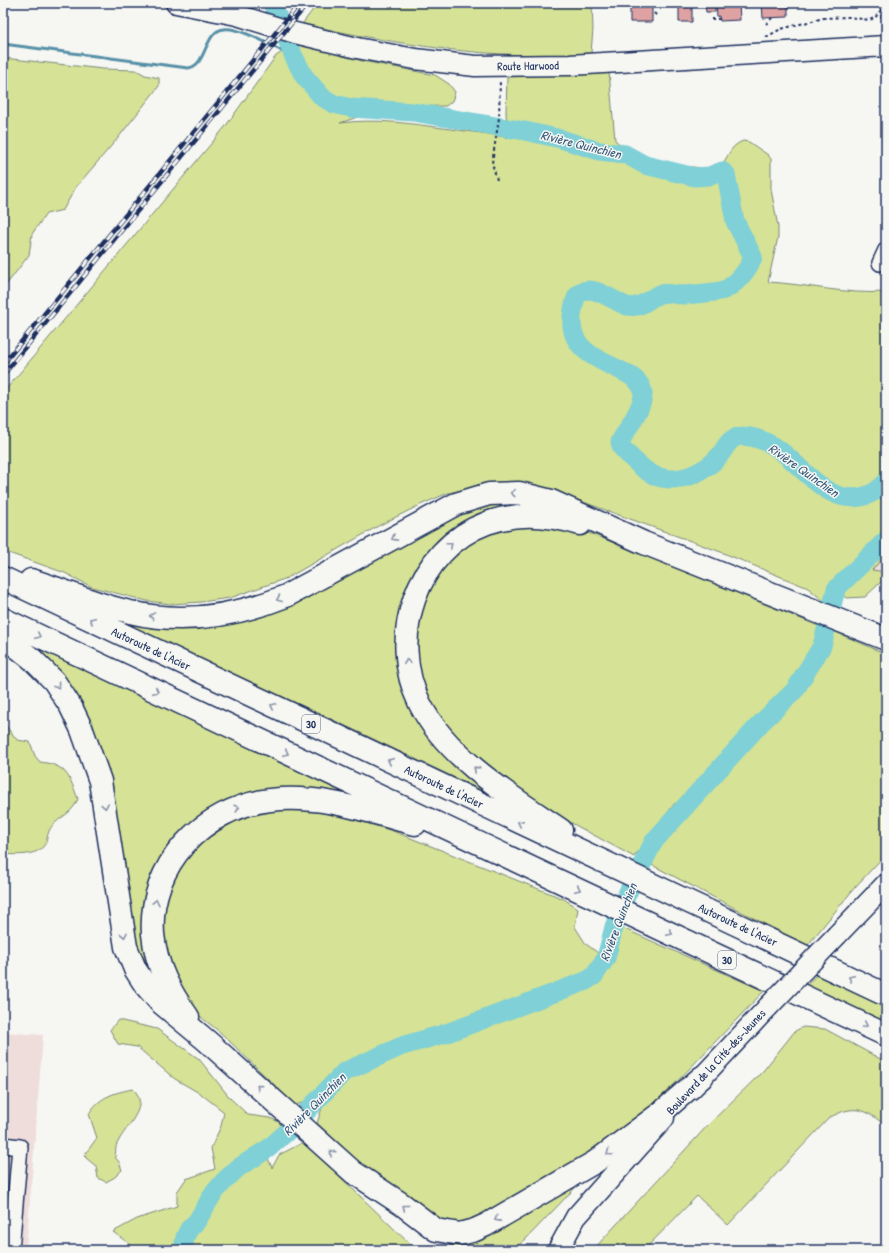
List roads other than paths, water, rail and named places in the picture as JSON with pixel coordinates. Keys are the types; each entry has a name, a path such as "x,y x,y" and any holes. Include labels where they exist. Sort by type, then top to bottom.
{"highway":[{"path":"3,572 143,615 173,619 217,616 261,606 286,596 456,504 472,498 504,492 519,493 551,501 644,543 886,639"},
{"path":"623,871 501,789 470,764 446,739 430,719 415,693 408,665 406,633 413,602 436,559 458,538 488,523 516,516 546,517 576,522 644,543"},
{"name":"Autoroute de l'Acier","path":"3,578 886,995"},
{"name":"30","path":"3,619 886,1035"},
{"path":"3,636 32,659 54,681 71,707 87,742 100,781 126,947 135,969 146,986 160,1002 207,1041 353,1172 403,1205 428,1225 436,1230 460,1234 486,1225 581,1171 614,1149 662,1112 702,1077"},
{"path":"207,1041 178,1004 164,979 159,964 153,935 154,908 163,880 178,852 198,830 225,812 253,803 302,798 351,806 474,841"}],"main road":[{"name":"Route Harwood","path":"176,3 227,12 344,46 415,59 459,64 500,66 570,65 885,46"},
{"name":"Boulevard de la Cité-des-Jeunes","path":"558,1250 576,1217 675,1105 886,884"}],"lane":[{"path":"3,1145 20,1147 11,1250"}],"waterway":[{"name":"Rivière Quinchien","path":"272,3 294,57 304,76 322,97 334,104 351,108 413,112 525,131 561,139 599,151 625,154 645,165 695,177 709,176 722,171 726,174 735,221 753,257 745,271 729,288 724,290 682,295 663,293 641,305 633,307 622,304 595,291 582,291 576,298 572,316 574,333 581,346 605,363 630,376 639,383 643,393 641,405 620,442 622,448 637,464 653,475 661,478 681,478 692,475 703,469 721,454 731,440 740,436 761,440 774,446 820,486 833,493 846,497 861,497 875,492 886,482"},
{"path":"3,44 188,68 195,65 200,60 211,37 224,29 243,32 294,57"},
{"name":"Rivière Quinchien","path":"183,1250 185,1237 189,1229 197,1221 213,1194 225,1180 238,1168 269,1148 289,1130 344,1072 402,1046 447,1033 586,981 594,976 606,958 614,927 627,894 654,841 760,724 795,690 822,646 836,589 886,540"}],"railway":[{"path":"3,364 300,3"},
{"path":"3,375 308,3"}]}
